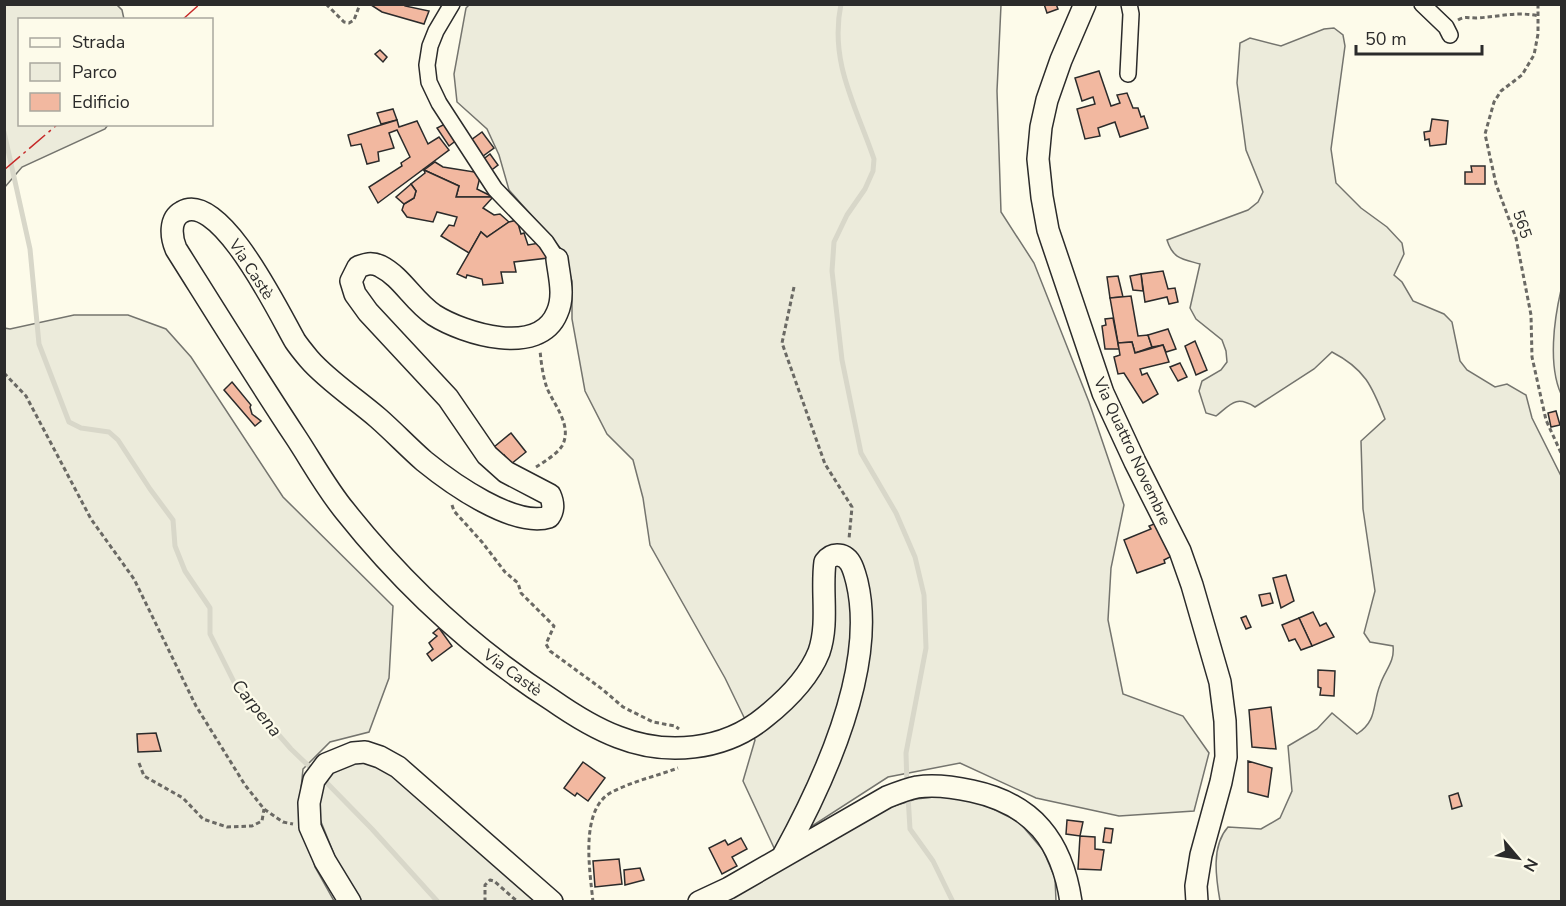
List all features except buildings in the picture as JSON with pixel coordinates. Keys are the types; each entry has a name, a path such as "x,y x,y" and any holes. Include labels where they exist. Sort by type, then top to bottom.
{"street":[{"path":"452,4 436,30 430,46 427,65 429,82 439,103 495,189 546,242 557,259 561,291 558,312 545,331 538,335"},
{"name":"Via Quattro Novembre","path":"1085,4 1047,100 1041,127 1038,159 1042,197 1048,230 1103,393 1180,551 1220,682 1225,721 1226,757 1201,855 1196,886 1197,902"},
{"path":"1128,74 1131,14 1129,4"},
{"path":"1422,4 1448,31"},
{"name":"Via Castè","path":"538,335 524,338 470,333 417,303 396,278 379,265 365,264 358,267 352,276 351,281 355,294 376,322 448,398 488,455 506,472 550,495 554,506 549,517 535,520 510,515 450,480 424,461 393,431 312,362 296,343 241,249 223,226 210,216 188,209 178,215 172,226 176,249 255,376 343,509 398,573 466,637 531,687 567,710 618,737 665,747 698,747 733,738 755,726 776,708 807,671 818,653 822,635 825,562 838,555"},
{"path":"784,854 808,810 829,763 845,717 857,668 860,595 854,569 846,558 838,555"},
{"path":"350,902 325,861 310,827 309,803 320,772 338,758 365,752 398,767 552,902"},
{"path":"699,902 729,888 784,854 887,797 915,787 935,785 986,794 1012,803 1029,815 1039,825 1058,854 1068,879 1071,902"}],"path":[{"path":"326,4 344,22 349,23 354,20 360,4"},
{"name":"565","path":"1538,4 1538,34 1534,55 1522,75 1501,91 1494,102 1485,134 1496,184 1516,238 1531,315 1532,357 1546,420 1562,455"},
{"path":"1448,31 1463,16 1474,18 1510,13 1539,16"},
{"path":"794,287 782,343 825,464 852,507 849,540 838,555"},
{"path":"515,476 530,472 561,447 564,439 565,429 561,416 547,389 540,359 538,335"},
{"path":"4,373 26,396 91,519 139,589 196,706 245,785 264,810 282,822 310,827"},
{"path":"450,480 454,512 505,572 518,583 521,593 554,626 546,644 547,647 560,660 623,706 653,722 675,726 679,730 679,735 665,747"},
{"path":"593,902 589,832 595,810 610,793 678,768 691,758 698,747"},
{"path":"140,763 144,776 183,798 202,819 227,827 252,826 262,821 264,810"},
{"path":"485,902 485,885 490,880 518,902"}],"green space":[{"path":"5,4 117,5 122,10 124,18 18,18 18,126 107,126 22,167 5,187"},
{"path":"469,5 1001,5 997,91 1001,212 1034,263 1089,402 1124,505 1111,568 1108,620 1123,694 1183,716 1209,753 1194,811 1119,816 1036,798 960,763 888,777 775,850 743,781 755,740 725,678 650,545 643,498 633,460 607,434 585,391 572,319 572,281 563,251 509,190 499,155 487,129 457,102 454,74 466,8"},
{"path":"1334,28 1343,35 1345,46 1331,149 1336,183 1402,243 1404,254 1394,275 1402,282 1413,301 1444,314 1452,322 1460,361 1467,370 1495,387 1507,384 1526,395 1532,418 1561,476 1561,901 1220,901 1216,862 1219,843 1228,827 1261,829 1280,818 1292,791 1288,746 1317,729 1332,713 1357,734 1364,729 1371,718 1393,652 1393,646 1370,642 1364,633 1375,591 1363,509 1361,441 1385,419 1376,397 1360,372 1332,352 1314,369 1255,407 1238,401 1216,416 1206,413 1199,391 1202,381 1221,370 1227,362 1226,351 1222,340 1196,319 1190,308 1200,264 1175,255 1167,240 1248,210 1258,202 1263,192 1246,150 1237,83 1240,43 1250,38 1281,46 1324,29"},
{"path":"1561,290 1561,394 1553,356 1554,328"},
{"path":"74,315 128,315 166,329 191,357 283,497 393,606 389,678 369,732 330,742 303,769 299,808 315,867 334,901 5,901 4,328 10,329"},
{"path":"361,761 386,770 537,901 360,901 336,859 317,812 322,788 329,772"},
{"path":"943,796 983,804 1019,822 1043,850 1055,878 1056,901 720,902 891,807 916,799"}],"waterway":[{"path":"841,4 838,25 841,65 852,102 874,159 873,171 865,189 847,215 834,242 832,271 842,360 861,453 896,513 915,557 924,595 926,648 906,753 907,786"},
{"name":"Carpena","path":"4,132 30,249 39,344 69,422 81,428 109,432 118,440 173,520 175,546 185,571 210,608 210,634 236,686 291,749 315,772"},
{"name":"Carpena","path":"322,778 438,902"},
{"path":"908,795 910,829 933,861 953,902"}],"power":[{"path":"184,18 200,4"},
{"path":"4,170 56,126"}]}
